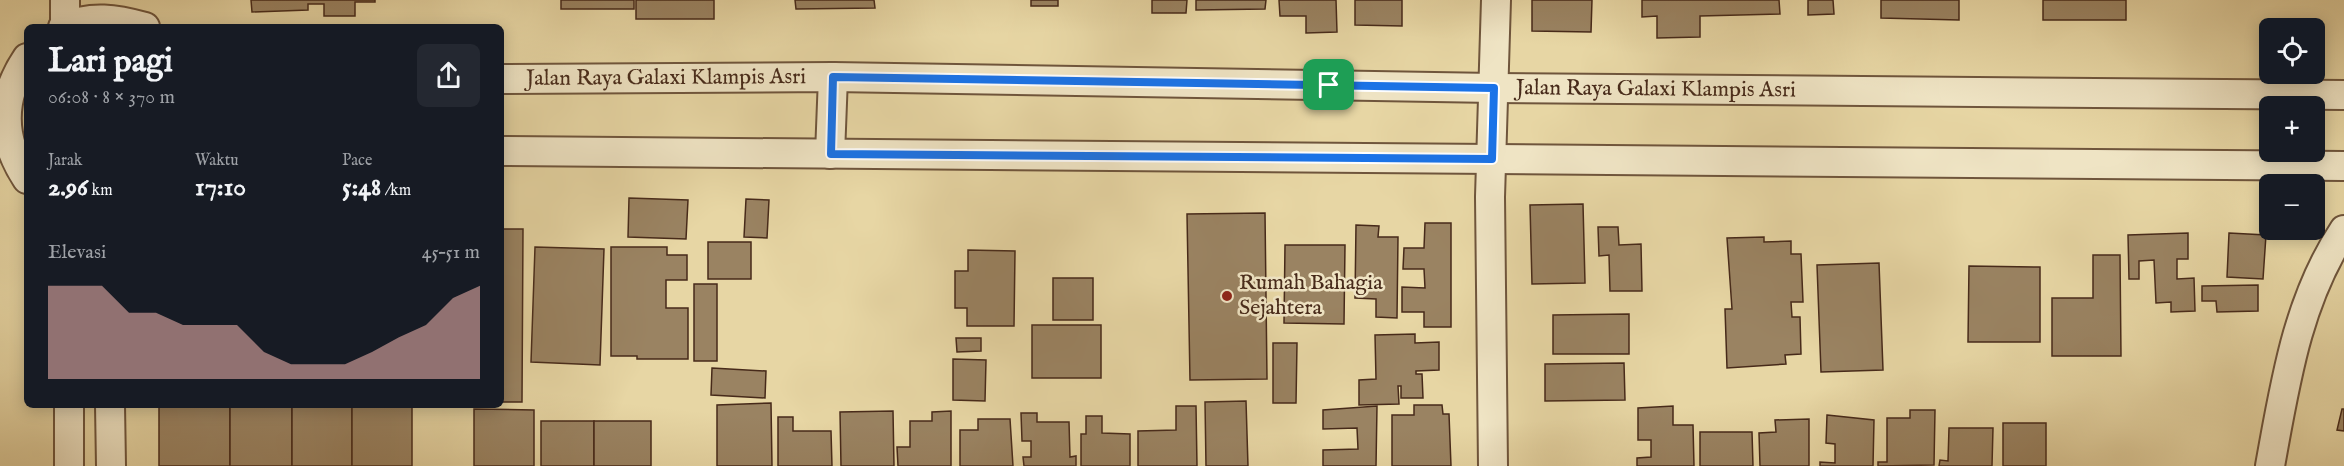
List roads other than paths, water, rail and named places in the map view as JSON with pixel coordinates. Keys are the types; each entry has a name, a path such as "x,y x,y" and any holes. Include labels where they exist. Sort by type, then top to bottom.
{"street":[{"path":"1493,466 1490,197 1496,0"},
{"path":"64,18 89,19 114,9 140,24"},
{"path":"13,72 5,119 13,165"},
{"path":"831,154 833,77"},
{"name":"Jalan Raya Galaxi Klampis Asri","path":"504,79 833,77 1494,88 2344,95"},
{"path":"504,151 2344,166"},
{"path":"2270,466 2300,319 2326,257 2344,230"},
{"path":"69,408 69,466"},
{"path":"110,408 111,466"}],"place":[{"name":"Rumah Bahagia Sejahtera","path":"1227,296"}]}
